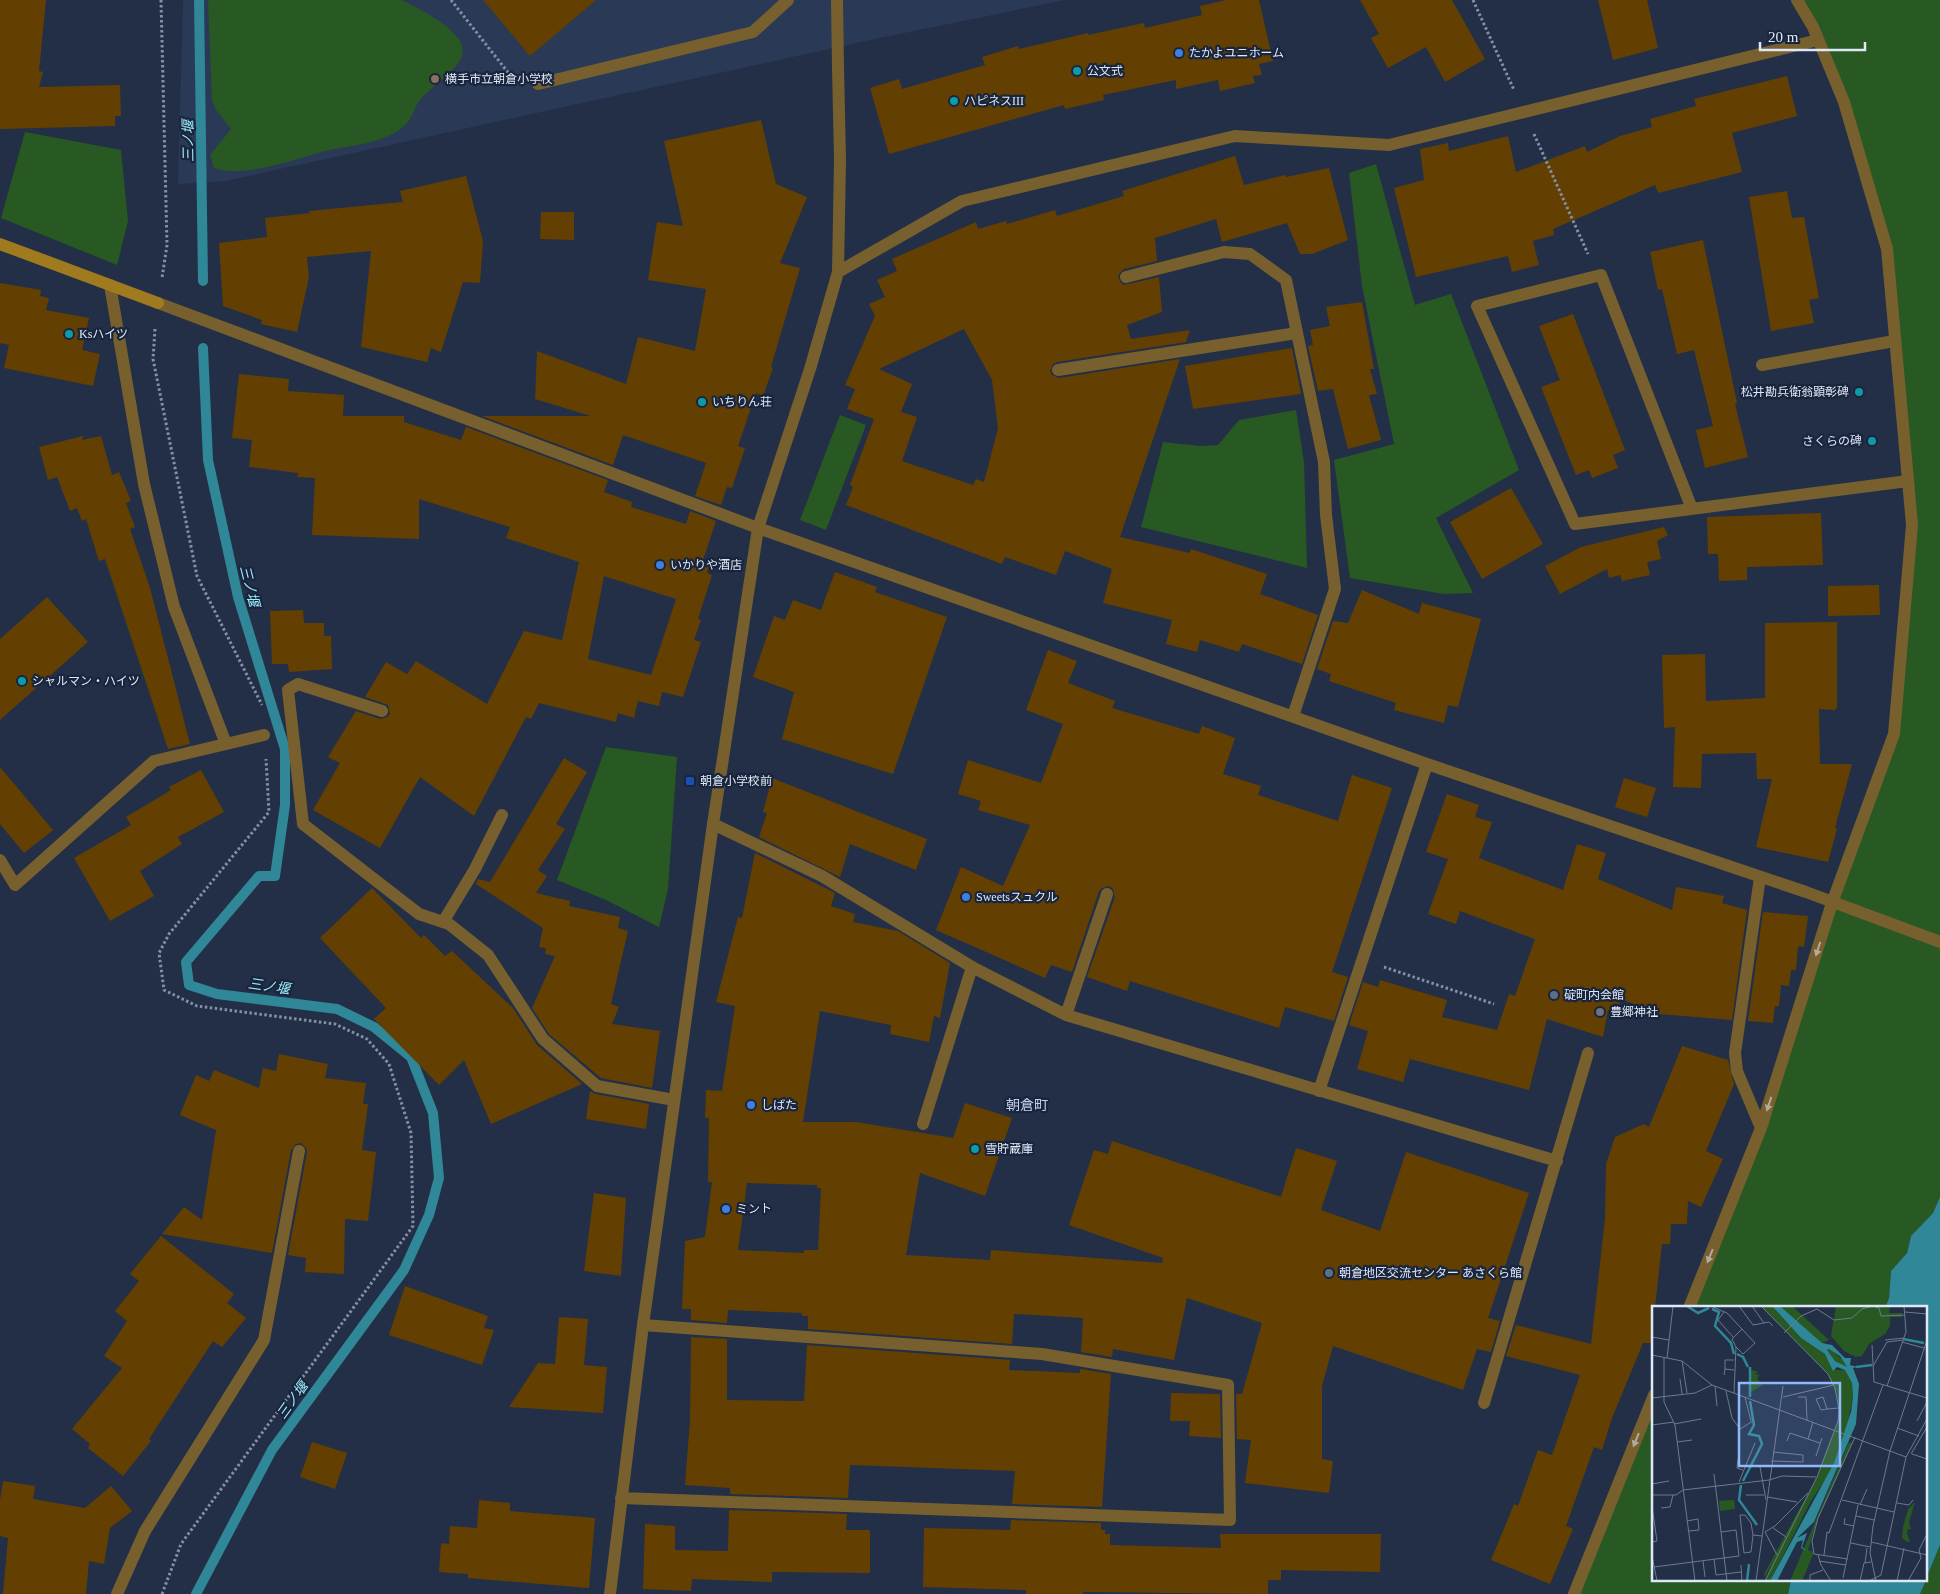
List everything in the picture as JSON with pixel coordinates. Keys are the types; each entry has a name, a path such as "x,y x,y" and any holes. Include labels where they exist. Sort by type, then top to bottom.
{"street":[{"path":"538,84 753,32 788,0"},
{"path":"610,1594 643,1325 712,824 758,528 810,369 838,272 840,160 837,0"},
{"path":"1690,1306 1761,1128 1832,903 1894,734 1912,525 1887,249 1844,102 1818,40 1797,0"},
{"path":"838,272 962,201 1235,136 1389,145 1818,40"},
{"path":"0,244 758,528 1427,764 1760,877 1940,942"},
{"path":"1126,278 1224,252 1250,254 1286,280 1324,462 1326,515 1335,589 1293,716"},
{"path":"1692,509 1601,274 1477,306 1574,524 1692,509 1908,481"},
{"path":"110,284 144,484 174,607 226,744"},
{"path":"1058,370 1297,333"},
{"path":"1762,365 1894,341"},
{"path":"382,710 298,684 288,690 303,824 420,914 449,924 488,956 543,1039 597,1086 674,1100"},
{"path":"0,860 15,884 154,761 264,734"},
{"path":"1319,1091 1427,764"},
{"path":"443,922 474,869 502,815"},
{"path":"712,824 822,876 972,967 1066,1015 1557,1160"},
{"path":"1760,877 1735,1053 1736,1072 1761,1128"},
{"path":"1066,1015 1107,894"},
{"path":"923,1124 972,967"},
{"path":"1484,1403 1588,1053"},
{"path":"117,1594 144,1531 264,1340 299,1151"},
{"path":"621,1498 1230,1520 1228,1385 1042,1354 643,1325"},
{"path":"1574,1594 1652,1400"}],"path":[{"path":"161,0 167,245 158,303 153,359 197,576 262,702 269,812 169,934 159,952 164,990 197,1006 335,1024 367,1039 389,1064 411,1133 413,1226 181,1544 162,1594"},
{"path":"451,0 517,83 538,84"},
{"path":"1473,0 1597,275"},
{"path":"1362,960 1494,1004"}],"shaded area":[{"name":"横手市立朝倉小学校","path":"183,0 1065,0 870,40 226,181 178,184"},
{"path":"208,0 401,0 433,17 449,29 460,41 462,54 452,71 422,98 407,123 391,135 272,166 241,171 227,171 214,168 210,155 231,129 216,110 212,100"},
{"path":"1797,0 1940,0 1940,1197 1933,1213 1911,1236 1907,1253 1891,1271 1889,1298 1886,1306 1690,1306 1761,1128 1894,734 1912,525 1887,249 1818,40"},
{"path":"25,132 121,150 128,221 117,265 1,218"},
{"path":"1376,164 1415,305 1451,294 1519,470 1436,518 1473,593 1444,594 1350,578 1334,460 1394,444 1362,286 1349,173"},
{"path":"1296,410 1304,462 1307,568 1141,527 1163,442 1200,446 1218,445 1239,420"},
{"path":"840,415 866,425 826,530 800,520"},
{"path":"606,747 677,757 668,889 659,927 606,900 557,880"},
{"path":"1940,1197 1940,1545 1928,1574 1928,1306 1886,1306 1889,1298 1891,1271 1907,1253 1911,1236 1933,1213"},
{"path":"1652,1400 1652,1582 1791,1582 1788,1594 1574,1594"},
{"path":"1940,1545 1940,1594 1920,1594 1925,1582 1928,1582 1928,1574"},
{"path":"1791,1582 1925,1582 1920,1594 1788,1594"}],"building":[{"path":"0,0 46,0 39,71 43,72 39,87 120,85 121,116 115,116 115,126 0,129"},
{"path":"483,0 596,0 530,56"},
{"path":"1226,0 1259,0 1273,61 1259,64 1262,75 1253,76 1255,83 1220,91 1218,80 1176,89 1176,80 1103,95 1104,100 1065,109 1064,105 889,154 870,88 899,79 902,89 985,65 982,57 1018,46 1019,49 1088,33 1088,35 1144,23 1145,28 1202,15 1200,6"},
{"path":"1360,0 1452,0 1485,59 1445,82 1426,47 1388,68 1371,38 1379,34"},
{"path":"1598,0 1647,0 1658,48 1613,60"},
{"path":"1787,76 1797,116 1732,133 1742,172 1658,193 1655,185 1553,229 1554,235 1533,241 1539,265 1512,272 1508,256 1416,277 1394,188 1424,180 1420,149 1448,143 1449,151 1508,136 1516,172 1585,146 1587,152 1620,136 1652,127 1650,119 1696,106 1694,99"},
{"path":"761,120 776,184 807,197 780,263 800,268 771,367 773,368 763,396 756,393 738,446 745,448 732,488 727,487 721,505 695,496 706,463 623,435 613,465 482,416 591,416 535,399 537,351 626,384 638,337 695,351 706,289 648,280 657,222 683,226 664,141"},
{"path":"1235,156 1244,185 1285,175 1286,177 1329,168 1348,240 1312,254 1300,254 1287,223 1222,242 1216,219 1155,238 1157,261 1124,269 1118,275 1120,282 1124,285 1159,277 1162,312 1127,325 1131,339 1190,330 1186,342 1057,362 1053,364 1050,371 1052,375 1059,378 1180,359 1120,537 1190,553 1191,549 1267,574 1260,594 1318,615 1302,664 1242,644 1239,652 1200,640 1197,652 1166,644 1172,620 1103,603 1112,569 1065,551 1056,575 1005,557 1002,564 846,505 853,487 850,485 874,419 847,409 855,389 845,385 875,316 869,304 885,297 877,280 897,271 892,259 976,222 978,229 1006,221 1007,224 1055,210 1057,216 1124,196 1122,191","holes":["964,329 992,380 998,428 984,482 976,479 973,485 902,461 917,417 901,412 912,384 879,369"]},
{"path":"466,176 483,241 480,283 463,282 441,352 431,348 427,362 361,347 371,251 307,257 309,277 297,332 261,324 262,320 223,306 219,243 267,237 265,218 310,213 309,211 403,202 400,191"},
{"path":"1787,191 1792,218 1804,217 1819,298 1809,300 1814,323 1771,331 1749,197"},
{"path":"541,212 574,212 574,240 540,239"},
{"path":"1703,240 1737,403 1735,404 1748,457 1705,468 1696,430 1713,426 1694,350 1677,354 1662,289 1658,290 1650,252"},
{"path":"0,283 41,290 40,296 49,298 46,310 89,318 82,350 100,354 93,386 4,368 9,345 0,343"},
{"path":"1362,302 1374,369 1370,369 1377,394 1369,395 1381,440 1348,449 1333,389 1318,391 1308,346 1313,345 1310,330 1330,326 1326,307"},
{"path":"1573,314 1625,450 1613,455 1618,468 1592,478 1589,470 1576,475 1541,387 1560,380 1539,326"},
{"path":"1292,348 1301,394 1193,409 1185,366"},
{"path":"239,374 289,379 288,391 344,395 343,416 404,416 404,422 461,440 466,427 608,480 604,492 632,502 631,507 686,524 690,511 716,521 702,563 709,566 707,573 712,575 698,619 701,620 694,640 701,642 683,697 662,692 659,706 638,701 634,718 618,713 616,722 539,703 531,719 526,717 474,816 420,777 380,848 313,810 340,763 328,757 356,711 380,719 390,714 388,705 365,697 386,662 407,674 416,661 487,704 524,631 562,640 579,562 506,538 510,527 419,499 419,539 312,535 315,478 297,477 298,473 249,467 252,440 232,438","holes":["604,576 676,599 651,675 588,659"]},
{"path":"83,436 82,440 101,436 112,475 119,472 131,501 126,503 135,527 130,529 150,588 190,744 168,749 105,559 99,561 86,519 82,521 77,508 70,511 57,477 48,480 39,447"},
{"path":"1511,488 1543,544 1482,579 1450,522"},
{"path":"1821,513 1823,565 1747,567 1747,580 1719,581 1718,554 1708,554 1707,517"},
{"path":"1664,527 1668,535 1657,541 1661,559 1647,562 1650,575 1622,581 1620,575 1609,578 1607,569 1560,594 1545,566 1581,547"},
{"path":"835,572 877,587 875,592 947,617 893,774 782,739 794,692 753,677 774,616 785,620 793,600 821,610"},
{"path":"1879,585 1880,615 1828,616 1828,586"},
{"path":"1362,590 1419,614 1422,603 1481,619 1458,707 1448,705 1444,723 1394,710 1396,703 1329,681 1331,674 1317,669 1333,621 1348,623"},
{"name":"シャルマン・ハイツ","path":"47,597 88,642 0,720 0,639"},
{"path":"303,610 304,623 324,623 324,636 331,636 332,669 289,672 288,664 272,664 270,611"},
{"path":"1837,622 1837,707 1835,710 1819,709 1820,764 1852,764 1828,862 1756,847 1772,779 1757,779 1756,753 1702,754 1701,788 1673,787 1675,727 1664,728 1662,655 1705,654 1706,701 1765,698 1765,623"},
{"path":"1048,650 1077,661 1068,683 1115,701 1112,708 1199,734 1202,726 1235,738 1223,774 1261,786 1258,795 1338,821 1352,775 1392,788 1332,972 1348,977 1334,1021 1285,1007 1279,1028 1130,981 1127,991 1087,977 1115,897 1113,889 1109,886 1099,891 1072,972 1051,965 1045,978 936,930 961,867 1003,886 1030,825 978,810 981,801 958,794 968,760 1041,783 1063,724 1026,710"},
{"path":"564,758 587,772 556,824 565,829 538,870 547,876 536,893 570,901 569,906 620,917 618,928 628,931 611,1004 619,1007 612,1024 660,1031 652,1088 601,1078 549,1034 532,1008 555,956 545,954 546,948 539,947 543,928 476,884 478,879 490,882"},
{"path":"0,767 53,830 24,853 0,824"},
{"path":"201,770 224,812 178,837 182,844 140,871 154,896 110,921 74,858 131,825 126,817 171,790 169,787"},
{"path":"772,778 927,839 916,870 850,844 840,877 759,837 767,813 763,812"},
{"path":"1624,778 1656,788 1647,817 1615,807"},
{"path":"1447,794 1479,805 1475,817 1492,822 1479,858 1563,890 1577,844 1606,853 1598,879 1672,910 1676,887 1724,896 1722,903 1747,910 1732,1020 1659,1014 1621,999 1617,1011 1608,1010 1603,1037 1547,1019 1529,1090 1410,1059 1403,1082 1357,1069 1368,1031 1349,1025 1363,982 1378,987 1380,980 1447,1000 1442,1017 1497,1030 1509,994 1515,996 1535,939 1460,911 1456,924 1428,914 1448,859 1426,852"},
{"path":"755,853 835,893 831,906 855,914 853,922 898,931 950,963 940,1018 934,1016 929,1042 890,1034 891,1025 820,1011 803,1122 856,1122 953,1138 965,1103 1012,1118 985,1196 920,1173 906,1255 990,1260 991,1250 1162,1263 1163,1258 1069,1225 1094,1150 1108,1154 1112,1141 1281,1197 1296,1148 1337,1161 1321,1210 1380,1231 1406,1152 1529,1193 1488,1318 1500,1321 1491,1352 1477,1349 1463,1390 1333,1346 1322,1386 1322,1459 1333,1461 1329,1493 1245,1483 1251,1440 1237,1439 1236,1394 1242,1394 1262,1323 1187,1298 1174,1360 1113,1349 1112,1357 1081,1352 1083,1318 1014,1314 1012,1344 808,1329 808,1316 802,1316 802,1313 728,1310 727,1323 691,1320 691,1309 682,1309 685,1241 705,1237 712,1182 708,1182 709,1118 705,1118 706,1090 722,1091 735,1006 716,1002 738,917 742,918","holes":["747,1183 817,1185 817,1188 821,1188 818,1250 804,1250 804,1253 738,1250"]},
{"path":"372,888 421,938 424,935 445,956 452,951 513,1008 537,1045 582,1084 491,1124 464,1060 439,1085 374,1019 386,1008 320,938"},
{"path":"1763,912 1808,916 1804,947 1798,946 1796,970 1791,970 1789,986 1781,985 1779,1006 1775,1006 1773,1023 1748,1021"},
{"path":"1682,1046 1728,1060 1734,1084 1706,1151 1723,1159 1701,1207 1688,1201 1687,1224 1671,1224 1670,1244 1662,1244 1655,1306 1652,1306 1651,1343 1643,1343 1612,1418 1602,1450 1594,1447 1566,1526 1573,1529 1550,1584 1491,1560 1514,1504 1518,1506 1538,1450 1552,1455 1580,1375 1506,1356 1516,1325 1591,1344 1605,1218 1606,1164 1615,1137 1644,1124 1649,1127"},
{"path":"279,1054 328,1064 325,1078 366,1083 363,1104 368,1104 362,1150 376,1152 368,1221 345,1219 344,1274 305,1272 306,1258 288,1255 307,1152 301,1143 296,1144 291,1150 272,1253 162,1234 184,1207 202,1220 216,1130 180,1115 196,1075 209,1081 214,1070 259,1088 263,1068 276,1071"},
{"path":"590,1091 596,1094 649,1104 646,1129 586,1119"},
{"path":"594,1193 626,1198 621,1276 584,1271"},
{"path":"161,1236 234,1294 227,1303 246,1318 222,1347 213,1341 149,1439 151,1441 123,1476 88,1448 90,1444 72,1429 122,1368 104,1356 127,1321 115,1311 139,1281 130,1274"},
{"path":"405,1286 488,1316 484,1328 494,1330 482,1365 389,1335"},
{"path":"559,1317 588,1319 584,1365 607,1367 603,1413 509,1407 538,1363 555,1364"},
{"path":"691,1337 727,1339 727,1400 804,1401 807,1345 1010,1360 1009,1370 1080,1373 1080,1369 1111,1374 1102,1507 1012,1504 1015,1471 850,1465 848,1498 730,1494 730,1488 685,1485 690,1420"},
{"path":"1171,1393 1220,1394 1221,1438 1189,1436 1190,1421 1170,1421"},
{"path":"312,1442 347,1453 335,1489 300,1477"},
{"path":"3,1481 35,1486 33,1499 85,1508 111,1486 132,1511 110,1528 104,1564 89,1561 86,1594 3,1594 8,1538 0,1536 0,1500"},
{"path":"479,1500 510,1503 510,1511 595,1518 589,1588 468,1578 468,1574 439,1572 441,1543 449,1544 450,1526 477,1528"},
{"path":"729,1510 847,1514 846,1530 870,1530 870,1573 772,1572 772,1582 692,1579 691,1591 643,1589 645,1524 675,1526 675,1550 728,1551"},
{"path":"1011,1520 1101,1523 1101,1530 1105,1530 1105,1534 1110,1534 1110,1545 1221,1548 1220,1534 1381,1534 1380,1572 1281,1570 1281,1580 1268,1580 1268,1594 1083,1592 1083,1594 1026,1594 1026,1590 923,1587 924,1528 1010,1530"}],"waterway":[{"name":"三ノ堰","path":"199,0 203,281"},
{"name":"三ノ堰","path":"196,1594 272,1450 404,1270 429,1215 439,1178 433,1113 411,1057 374,1027 337,1009 217,994 189,985 186,962 259,876 275,876 285,805 285,749 238,597 208,460 203,348"}],"place":[{"name":"たかよユニホーム","path":"1179,53"},
{"name":"公文式","path":"1077,71"},
{"name":"横手市立朝倉小学校","path":"435,79"},
{"name":"ハピネスIII","path":"954,101"},
{"name":"Ksハイツ","path":"69,334"},
{"name":"松井勘兵衛翁顕彰碑","path":"1859,392"},
{"name":"いちりん荘","path":"702,402"},
{"name":"さくらの碑","path":"1872,441"},
{"name":"いかりや酒店","path":"660,565"},
{"name":"シャルマン・ハイツ","path":"22,681"},
{"name":"朝倉小学校前","path":"690,781"},
{"name":"Sweetsスュクル","path":"966,897"},
{"name":"碇町内会館","path":"1554,995"},
{"name":"豊郷神社","path":"1600,1012"},
{"name":"しばた","path":"751,1105"},
{"name":"雪貯蔵庫","path":"975,1149"},
{"name":"ミント","path":"726,1209"},
{"name":"朝倉地区交流センター あさくら館","path":"1329,1273"}],"district":[{"name":"朝倉町","path":"1027,1105"}]}
